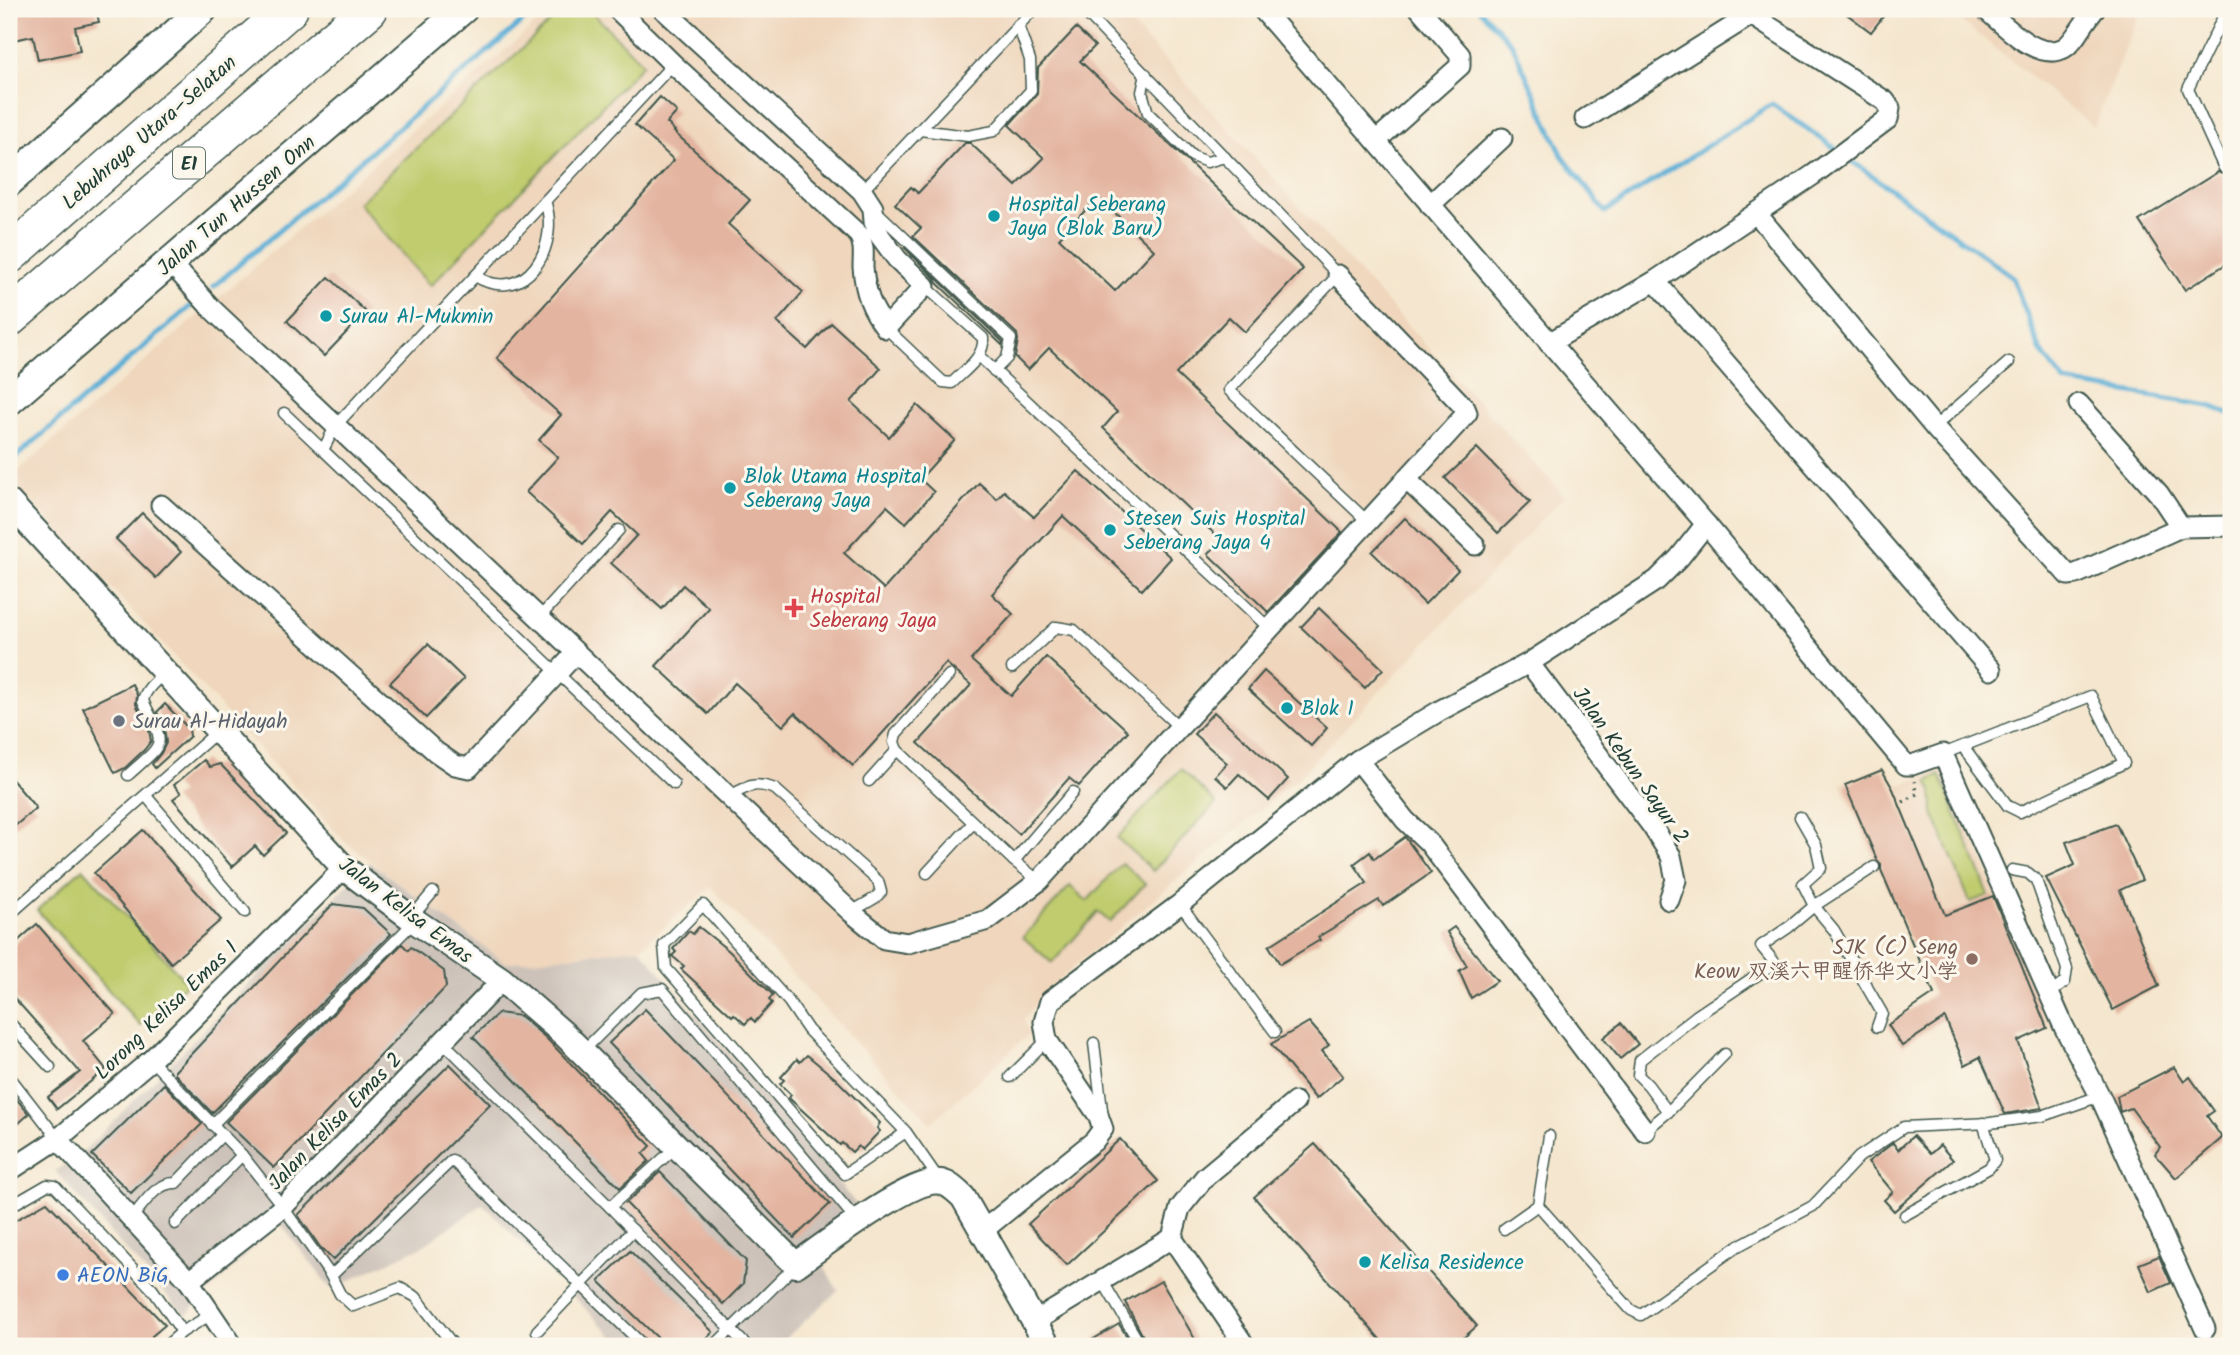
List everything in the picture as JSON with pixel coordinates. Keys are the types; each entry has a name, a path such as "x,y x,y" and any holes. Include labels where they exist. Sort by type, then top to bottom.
{"highway":[{"name":"Lebuhraya Utara–Selatan","path":"9,255 289,9"},
{"name":"E1","path":"9,318 369,9"}],"main road":[{"name":"Jalan Tun Hussen Onn","path":"9,401 463,9"},
{"path":"9,182 189,13"}],"street":[{"path":"617,9 859,235 864,244 865,288 873,312 886,328 925,286 897,259 880,236 874,222 873,208 862,191 663,9"},
{"path":"1262,9 1706,524 1906,765 1943,754 2064,1027 2100,1096 2205,1329"},
{"path":"1377,141 1460,66 1460,55 1420,9"},
{"path":"1985,9 2032,47 2045,52 2065,47 2095,9"},
{"path":"1549,343 1655,281 1813,175 1888,119 1890,108 1885,101 1747,12 1585,119"},
{"path":"673,64 695,39"},
{"path":"779,162 802,138"},
{"path":"1430,205 1502,138"},
{"path":"1756,213 1934,427 2068,575 2076,574 2181,527 2231,526"},
{"path":"170,262 212,309 850,912 884,939 908,943 988,920 1038,881 1467,413 1338,275"},
{"path":"1655,281 1991,670"},
{"path":"2079,404 2159,494 2181,527"},
{"path":"1406,479 1475,545"},
{"name":"Jalan Kelisa Emas","path":"9,502 344,868 413,920 502,980 565,1035 796,1265"},
{"path":"161,505 436,752 455,765 469,768 576,653"},
{"path":"981,1232 1094,1141 1103,1129 1098,1115 1047,1040 1044,1022 1050,1001 1180,904 1358,760 1441,710 1529,663 1657,580 1706,524"},
{"name":"Jalan Kebun Sayur 2","path":"1529,663 1652,826 1671,856 1676,880 1669,900"},
{"path":"1358,760 1405,820 1430,843 1645,1132"},
{"name":"Lorong Kelisa Emas 1","path":"9,1171 58,1139 151,1060 344,868"},
{"name":"Jalan Kelisa Emas 2","path":"189,1281 283,1207 502,980"},
{"path":"1034,1322 1172,1238 1180,1208 1205,1177 1295,1101"},
{"path":"58,1139 189,1281 233,1346"},
{"path":"796,1265 857,1221 926,1182 940,1181 953,1187 963,1197 1048,1346"},
{"path":"1172,1238 1245,1346"}],"lane":[{"path":"862,191 1034,9"},
{"path":"1082,9 1338,275 1229,390 1367,521"},
{"path":"2224,168 2189,89 2227,14"},
{"path":"920,130 968,136 994,131 1031,90 1030,60 1018,25"},
{"path":"323,450 337,425 673,64"},
{"path":"1146,74 1142,92 1148,113 1192,156 1207,162 1224,157"},
{"path":"475,276 486,283 502,285 518,282 542,261 550,229 550,215 545,201"},
{"path":"873,208 1011,339 1007,358 994,371"},
{"path":"886,328 943,382 952,383 979,356 984,348 983,338 925,286"},
{"path":"979,356 1269,628"},
{"path":"1934,427 2009,362"},
{"path":"284,413 674,784"},
{"path":"539,618 619,530"},
{"path":"1012,668 1056,627 1074,630 1178,726"},
{"path":"128,775 160,742 159,733 143,701 144,695 165,673"},
{"path":"949,675 896,734 894,743 897,750 1038,881"},
{"path":"1943,754 1963,746 2091,696 2124,763 2020,812 2008,806 1963,746"},
{"path":"9,915 219,731"},
{"path":"869,781 897,750"},
{"path":"728,797 745,787 759,783 775,789 878,881 881,892 850,912"},
{"path":"1014,861 1073,792"},
{"path":"146,796 245,912"},
{"path":"1800,817 1816,845 1821,868 1803,884 1814,906 1834,930 1882,1013 1877,1027"},
{"path":"927,873 973,823"},
{"path":"1668,1112 1638,1075 1640,1060 1696,1016 1774,963 1761,946 1814,906 1874,867"},
{"path":"2012,870 2028,873 2036,880 2067,969 2065,982 2050,994"},
{"path":"212,1125 413,920 433,891"},
{"path":"1180,904 1275,1032"},
{"path":"906,1132 845,1174 666,968 664,945 704,905 789,1002 808,1030 906,1132 940,1181"},
{"path":"581,1052 640,993 663,989 857,1221"},
{"path":"9,1022 50,1067"},
{"path":"1010,1077 1047,1040"},
{"path":"443,1042 747,1346"},
{"path":"1094,1043 1103,1129"},
{"path":"1645,1132 1725,1054"},
{"path":"151,1060 242,1155 283,1207 341,1294 353,1306 400,1288 416,1297 454,1346"},
{"path":"9,1076 58,1139"},
{"path":"1538,1205 1631,1310 1641,1315 1738,1246 1813,1206 1859,1157 1904,1127 1983,1123 2042,1116 2100,1096"},
{"path":"1905,1214 1989,1168 1995,1160 1983,1123"},
{"path":"131,1219 159,1187 176,1183 222,1135"},
{"path":"1504,1229 1538,1205 1549,1136"},
{"path":"610,1207 677,1147"},
{"path":"175,1224 242,1155"},
{"path":"331,1276 452,1160 644,1346"},
{"path":"9,1207 47,1185 55,1186 153,1290 182,1332"},
{"path":"537,1331 633,1230"},
{"path":"714,1346 796,1265"},
{"path":"1102,1280 1141,1346"},
{"path":"166,1346 182,1332 210,1315"}],"path":[{"path":"1903,802 1917,794 1912,765"}],"shaded area":[{"name":"Hospital Seberang Jaya","path":"553,9 1118,9 1564,496 1300,776 1048,989 1024,1019 1029,1034 931,1123 711,887 640,948 506,963 343,840 10,478"},
{"path":"1946,9 2141,9 2094,127"},
{"name":"SJK (C) Seng Keow 双溪六甲醒侨华文小学","path":"1885,764 1897,785 1943,769 2054,1025 1965,1065 1841,784"},
{"path":"370,862 506,963 640,948 857,1205 810,1241 838,1291 777,1346 622,1346 483,1204 423,1246 331,1289 279,1222 185,1316 55,1171 87,1148"}],"green space":[{"path":"564,9 589,9 643,64 430,286 358,203"},
{"path":"1181,769 1216,803 1153,871 1117,838"},
{"path":"1940,775 1989,895 1970,902 1933,813 1932,790 1928,781"},
{"path":"1122,863 1145,884 1110,922 1098,912 1052,963 1023,937 1070,886 1087,901"},
{"path":"83,868 187,983 140,1025 37,910"}],"building":[{"path":"9,9 96,9 99,22 75,27 80,51 38,60 33,36 9,41"},
{"path":"1840,9 1889,9 1871,32"},
{"name":"Hospital Seberang Jaya (Blok Baru)","path":"1076,28 1095,46 1080,61 1303,269 1245,332 1229,317 1176,374 1342,532 1268,612 1208,554 1221,540 1103,428 1117,412 1049,348 1028,370 1015,357 1017,334 913,236 921,228 895,204 911,187 918,193 965,143 970,143 1016,186 1044,158 1009,125 1037,94 1038,68","holes":["1098,197 1154,250 1115,291 1059,238"]},
{"name":"Blok Utama Hospital Seberang Jaya","path":"660,97 677,112 667,123 674,132 750,200 728,224 803,292 777,322 807,349 831,323 881,368 851,402 889,437 917,405 955,440 920,479 934,492 906,523 887,506 844,553 884,589 979,483 997,499 1004,491 1034,517 1078,471 1171,558 1142,590 1063,516 992,594 1013,614 971,660 1011,696 1046,657 1128,731 1079,786 1069,778 1019,834 918,743 971,685 946,663 853,766 795,713 783,726 735,683 708,714 656,666 709,608 683,585 662,609 611,563 637,535 612,512 583,544 526,492 558,457 539,440 561,415 497,358 674,160 635,125"},
{"path":"2231,169 2231,261 2185,290 2139,221 2218,172 2224,175"},
{"path":"904,247 1003,342 1002,345 937,283"},
{"name":"Surau Al-Mukmin","path":"329,277 366,312 324,356 287,321"},
{"path":"1477,448 1530,502 1498,533 1445,478"},
{"path":"142,513 181,552 156,578 116,539"},
{"path":"1405,518 1458,570 1425,604 1372,552"},
{"path":"1319,608 1383,669 1365,688 1301,627"},
{"path":"428,644 464,679 426,718 390,683"},
{"name":"Blok 1","path":"1264,671 1327,728 1311,746 1248,689"},
{"name":"Surau Al-Hidayah","path":"132,684 137,695 136,704 149,730 151,741 125,768 115,773 83,708"},
{"path":"165,704 189,729 190,736 155,768 152,764 166,743 157,712"},
{"path":"1214,712 1288,779 1269,800 1239,774 1227,787 1215,776 1227,763 1194,734"},
{"path":"204,760 210,767 220,764 286,833 263,855 255,846 232,867 173,799 181,793 174,785"},
{"name":"SJK (C) Seng Keow 双溪六甲醒侨华文小学","path":"1882,770 1893,789 1945,915 1993,896 2047,1028 2018,1041 2042,1108 2005,1114 1980,1057 1965,1065 1945,1018 1902,1046 1888,1025 1934,994 1881,870 1881,864 1845,785"},
{"path":"9,776 36,808 9,831"},
{"path":"2116,824 2142,880 2120,890 2159,986 2113,1010 2046,878 2075,865 2066,842"},
{"path":"143,830 221,920 171,963 94,873"},
{"path":"1405,837 1431,873 1383,906 1379,900 1280,964 1269,946 1367,883 1354,864 1370,852 1374,859"},
{"path":"333,904 363,908 391,934 212,1113 175,1071"},
{"path":"37,924 115,1014 83,1041 106,1069 57,1109 48,1097 80,1072 9,992 9,949"},
{"path":"699,927 729,951 773,995 769,1000 772,1003 755,1022 751,1018 745,1024 734,1014 732,1016 681,969 684,966 672,956 676,952 673,949 689,931 693,934"},
{"path":"1454,927 1497,981 1471,998 1459,971 1467,966 1447,932"},
{"path":"402,944 408,950 411,947 444,971 446,987 274,1168 226,1122"},
{"path":"645,1009 830,1204 794,1238 609,1043"},
{"path":"498,1013 520,1016 546,1038 651,1146 643,1154 649,1161 620,1188 473,1037"},
{"path":"1309,1022 1329,1045 1322,1051 1343,1076 1316,1099 1271,1044"},
{"path":"1621,1023 1638,1044 1620,1059 1603,1038"},
{"path":"807,1055 836,1079 880,1123 877,1128 880,1131 862,1150 858,1146 852,1152 842,1143 840,1145 789,1098 791,1095 780,1084 784,1080 781,1077 797,1059 800,1062"},
{"path":"450,1064 490,1104 333,1260 320,1247 298,1215"},
{"path":"2174,1067 2184,1082 2190,1077 2214,1111 2207,1116 2222,1138 2176,1178 2155,1154 2160,1147 2131,1108 2120,1112 2117,1096"},
{"path":"164,1084 202,1124 131,1193 92,1155"},
{"path":"9,1090 29,1114 9,1132"},
{"path":"1913,1136 1930,1154 1940,1145 1953,1160 1894,1211 1884,1200 1893,1192 1868,1162 1893,1143 1898,1150"},
{"path":"1120,1139 1158,1181 1067,1265 1028,1224"},
{"name":"Kelisa Residence","path":"1315,1144 1477,1326 1454,1346 1386,1346 1254,1197"},
{"path":"660,1172 746,1261 743,1284 723,1304 626,1203"},
{"name":"AEON BiG","path":"47,1202 165,1325 152,1336 151,1346 9,1346 9,1224"},
{"path":"630,1251 713,1332 699,1346 666,1346 599,1281"},
{"path":"2159,1256 2171,1283 2151,1292 2139,1264"},
{"path":"1161,1281 1199,1346 1148,1346 1125,1302"},
{"path":"1119,1324 1133,1346 1082,1346"}],"waterway":[{"path":"213,287 537,9"},
{"path":"1479,9 1512,44 1562,155 1605,212 1772,104 1836,149"},
{"path":"1846,157 2012,276 2041,352 2065,382 2210,406 2231,414"},
{"path":"9,463 191,306"}],"place":[{"name":"Hospital Seberang Jaya (Blok Baru)","path":"994,216"},
{"name":"Surau Al-Mukmin","path":"326,316"},
{"name":"Blok Utama Hospital Seberang Jaya","path":"730,488"},
{"name":"Stesen Suis Hospital Seberang Jaya 4","path":"1110,530"},
{"name":"Hospital Seberang Jaya","path":"794,608"},
{"name":"Blok 1","path":"1287,708"},
{"name":"Surau Al-Hidayah","path":"119,721"},
{"name":"SJK (C) Seng Keow 双溪六甲醒侨华文小学","path":"1972,959"},
{"name":"Kelisa Residence","path":"1365,1262"},
{"name":"AEON BiG","path":"63,1275"}]}
